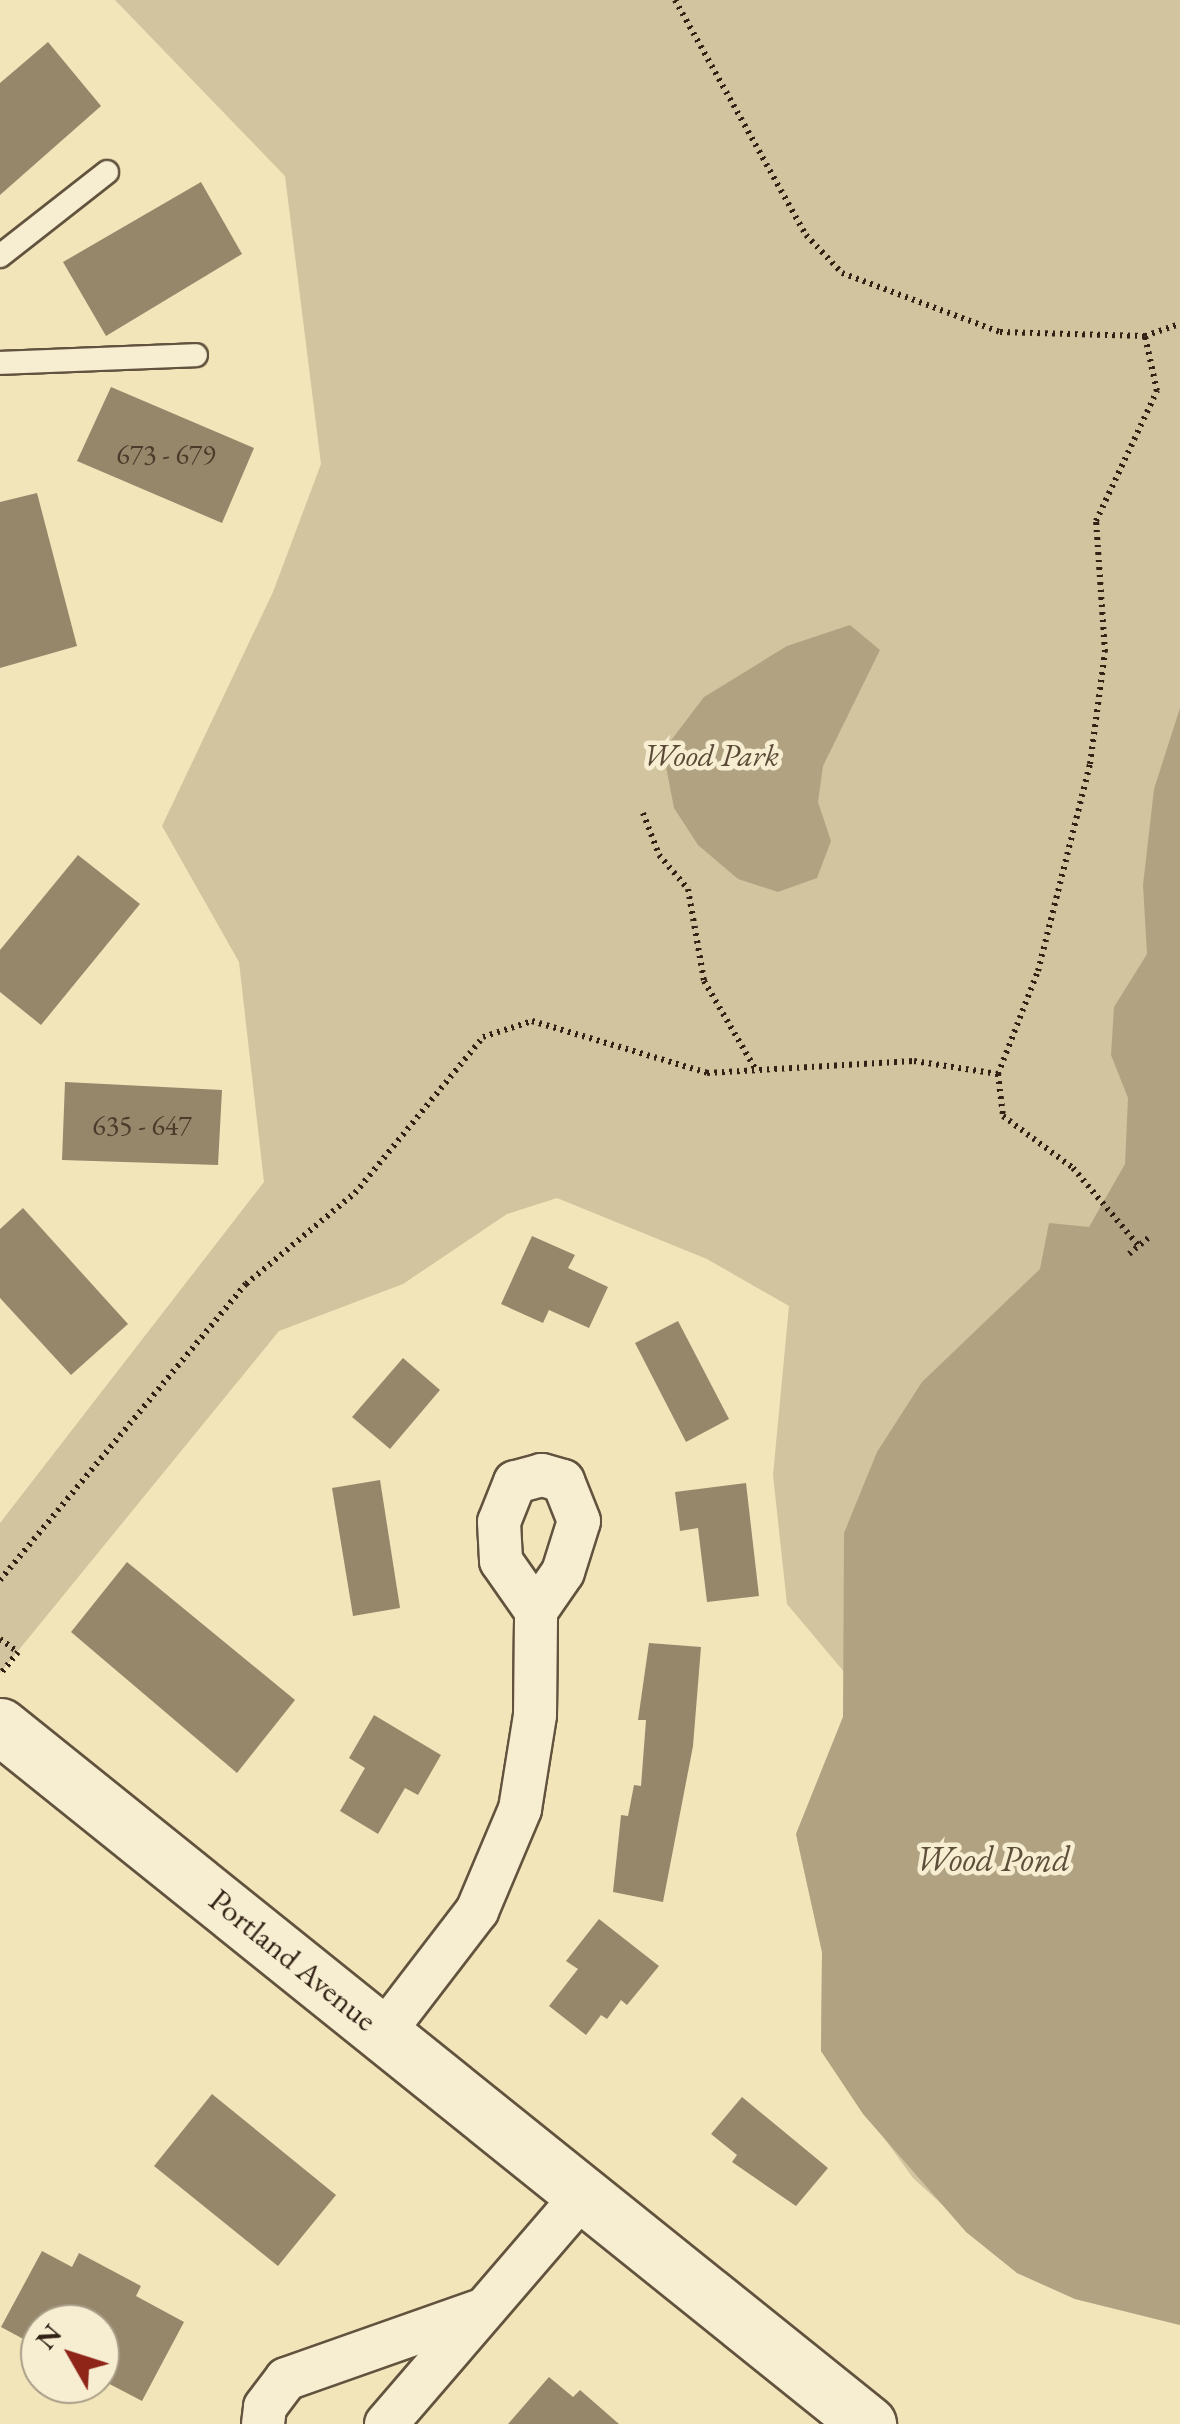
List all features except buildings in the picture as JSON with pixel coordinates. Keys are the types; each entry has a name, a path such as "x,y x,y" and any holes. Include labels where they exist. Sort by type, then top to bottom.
{"street":[{"path":"384,2032 477,1911 520,1810 536,1715 536,1612"},
{"name":"Portland Avenue","path":"0,1726 868,2424"},
{"path":"386,2424 433,2379 479,2311 584,2194"},
{"path":"264,2424 265,2408 286,2379 479,2311"}],"lane":[{"path":"0,256 107,172"},
{"path":"0,363 196,355"}],"path":[{"path":"675,0 806,235 842,273 1000,332 1145,336 1180,324"},
{"path":"1139,1246 1074,1168 1003,1116 998,1074 1038,972 1090,764 1105,652 1096,520 1157,391 1145,336"},
{"path":"643,813 659,856 688,890 709,993 756,1070"},
{"path":"0,1580 246,1284 355,1194 482,1038 532,1021 707,1074 914,1061 998,1074"},
{"path":"1129,1254 1148,1238"},
{"path":"0,1638 18,1652 0,1674"}],"green space":[{"name":"Wood Park","path":"115,0 1180,0 1180,2325 1075,2299 1017,2273 913,2178 821,2051 822,1952 796,1834 843,1717 845,1673 787,1604 773,1475 789,1306 707,1259 557,1198 507,1214 403,1284 279,1331 0,1673 0,1523 264,1182 239,962 162,826 273,592 321,464 285,176"}],"water":[{"path":"850,625 880,650 823,766 818,802 831,841 817,878 778,892 738,879 698,845 674,808 663,751 704,697 787,646"},
{"name":"Wood Pond","path":"1180,708 1180,2325 1075,2299 1017,2273 966,2232 863,2114 821,2051 822,1952 796,1834 843,1717 844,1533 877,1452 922,1382 1040,1269 1049,1223 1089,1227 1125,1164 1128,1098 1111,1055 1114,1007 1147,954 1143,885 1154,789"}]}
